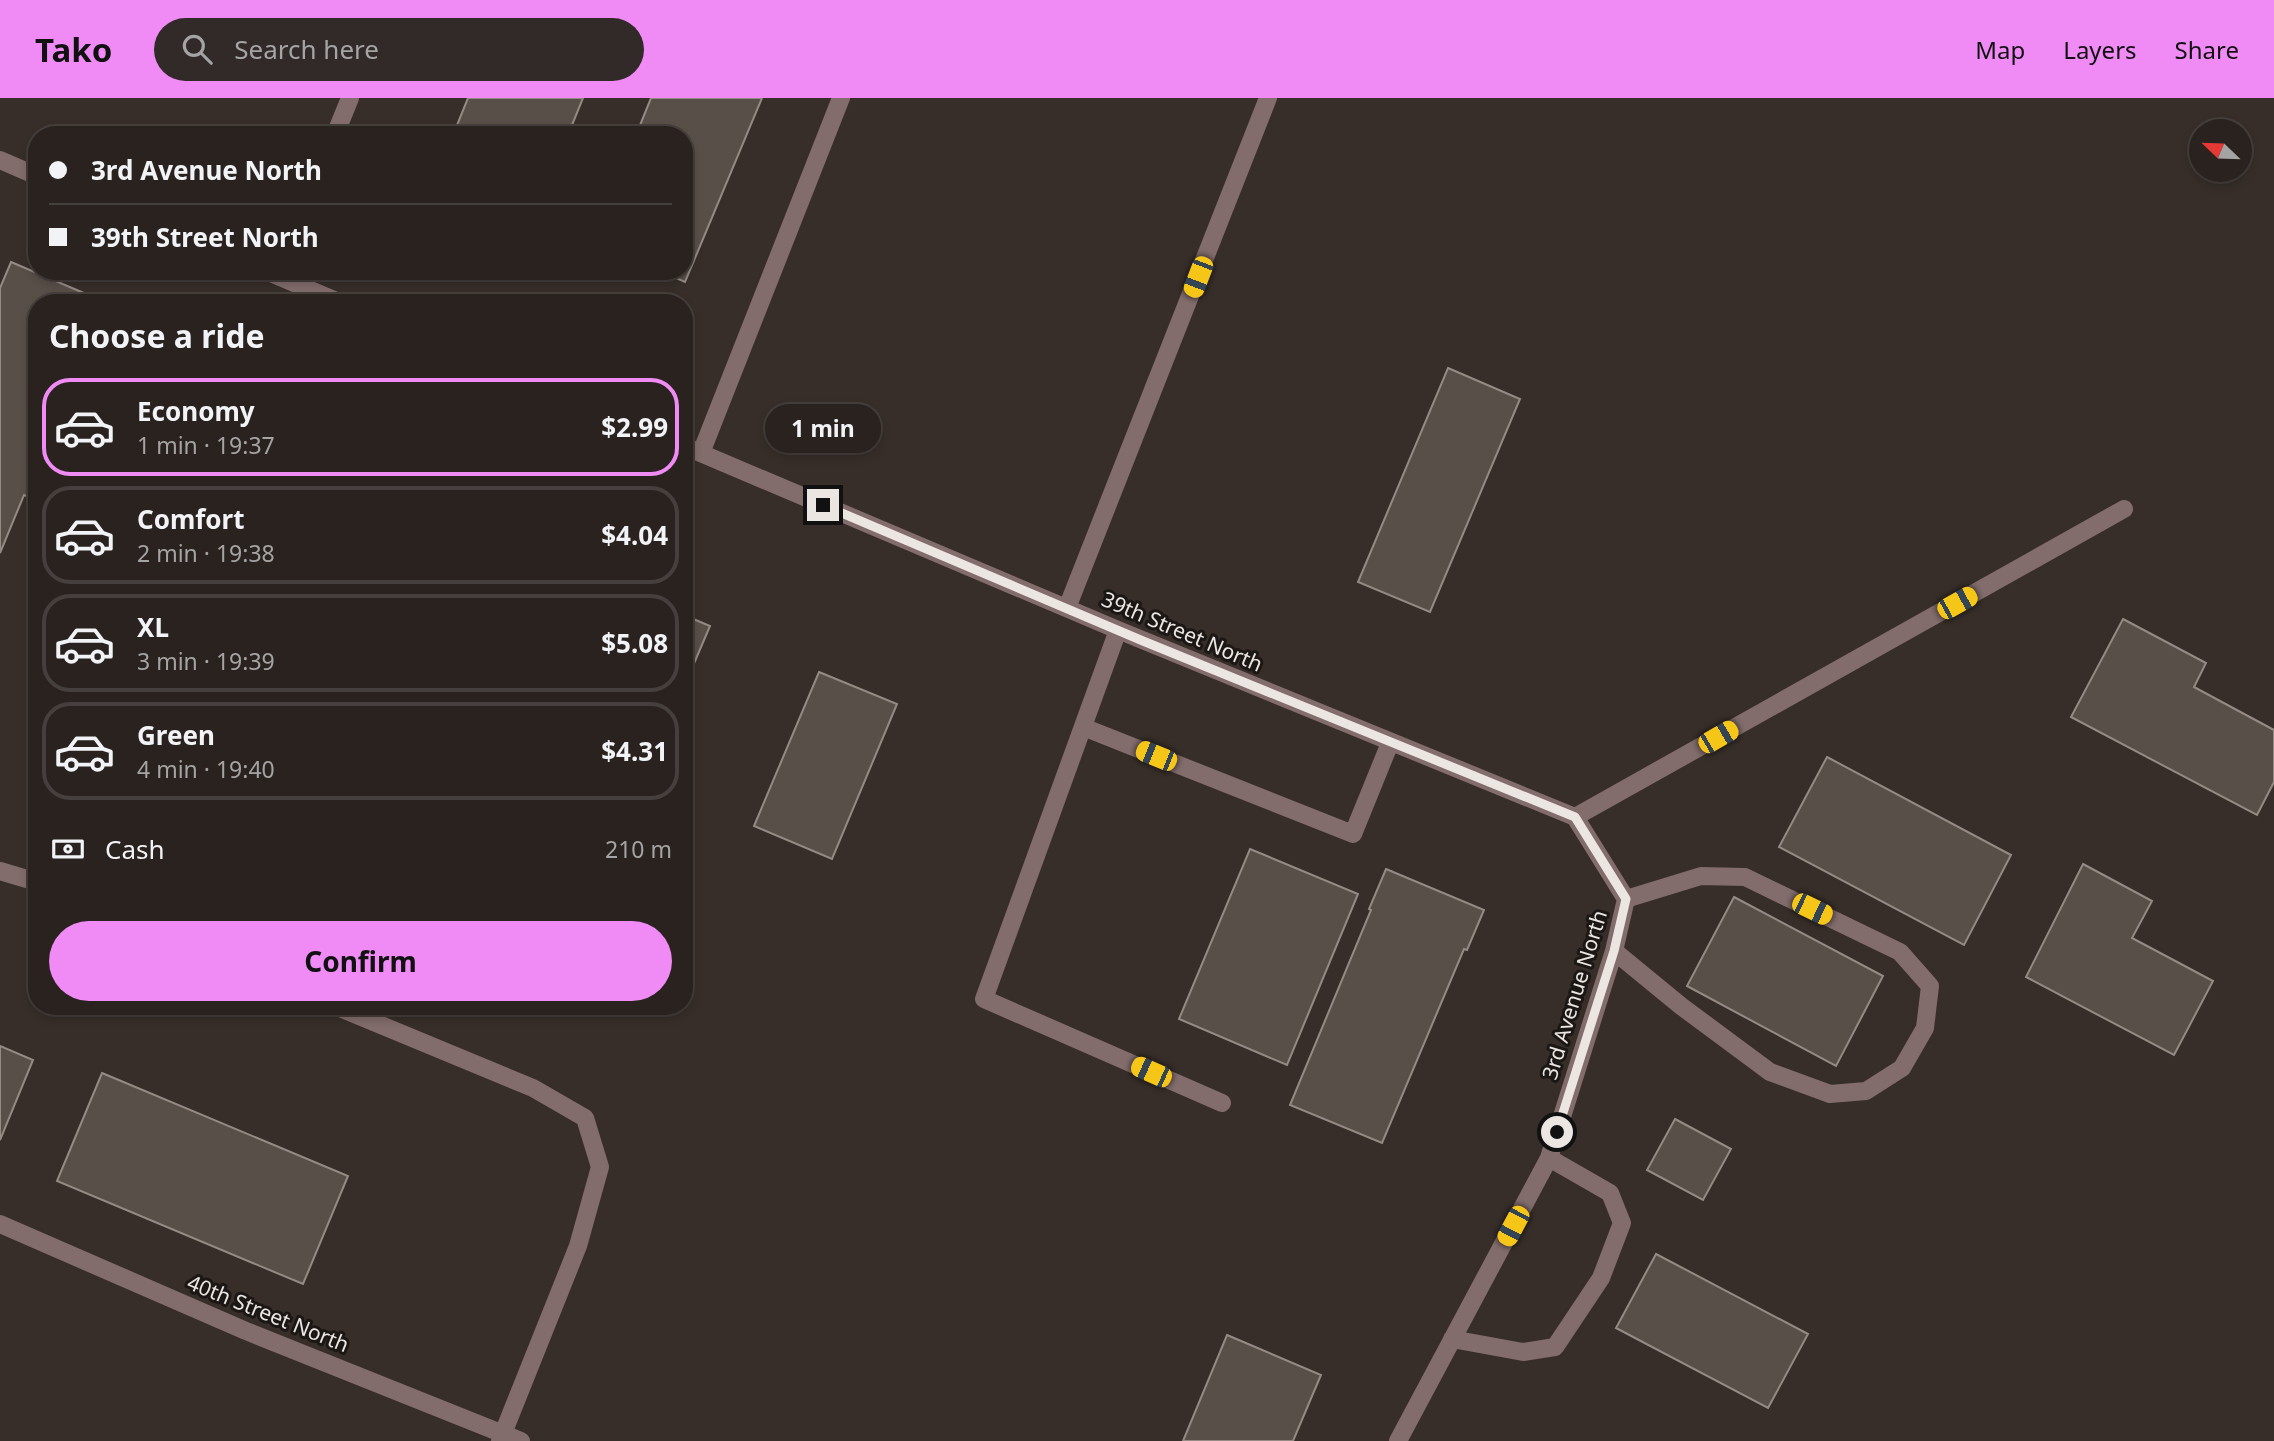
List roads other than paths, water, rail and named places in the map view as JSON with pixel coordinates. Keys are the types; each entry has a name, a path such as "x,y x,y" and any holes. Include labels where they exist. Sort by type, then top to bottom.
{"street":[{"path":"339,126 350,98"},
{"path":"693,447 841,98"},
{"path":"1067,608 1268,98"},
{"path":"0,160 28,172"},
{"path":"290,280 321,294"},
{"name":"39th Street North","path":"693,449 1118,630 1575,817"},
{"path":"1614,951 1681,1006 1770,1072 1830,1094 1866,1091 1902,1068 1925,1028 1930,986 1900,952 1745,877 1701,876 1626,899 1575,817 2124,509"},
{"path":"1118,630 984,999 1222,1103"},
{"path":"1083,727 1353,834 1390,743"},
{"path":"0,871 28,879"},
{"name":"3rd Avenue North","path":"1398,1441 1549,1158 1614,951 1626,899"},
{"path":"357,1015 533,1088 585,1118 600,1167 578,1246 501,1437"},
{"path":"1452,1339 1523,1352 1555,1347 1601,1279 1622,1223 1610,1193 1549,1158"},
{"name":"40th Street North","path":"0,1224 246,1331 501,1437 521,1441"}]}
